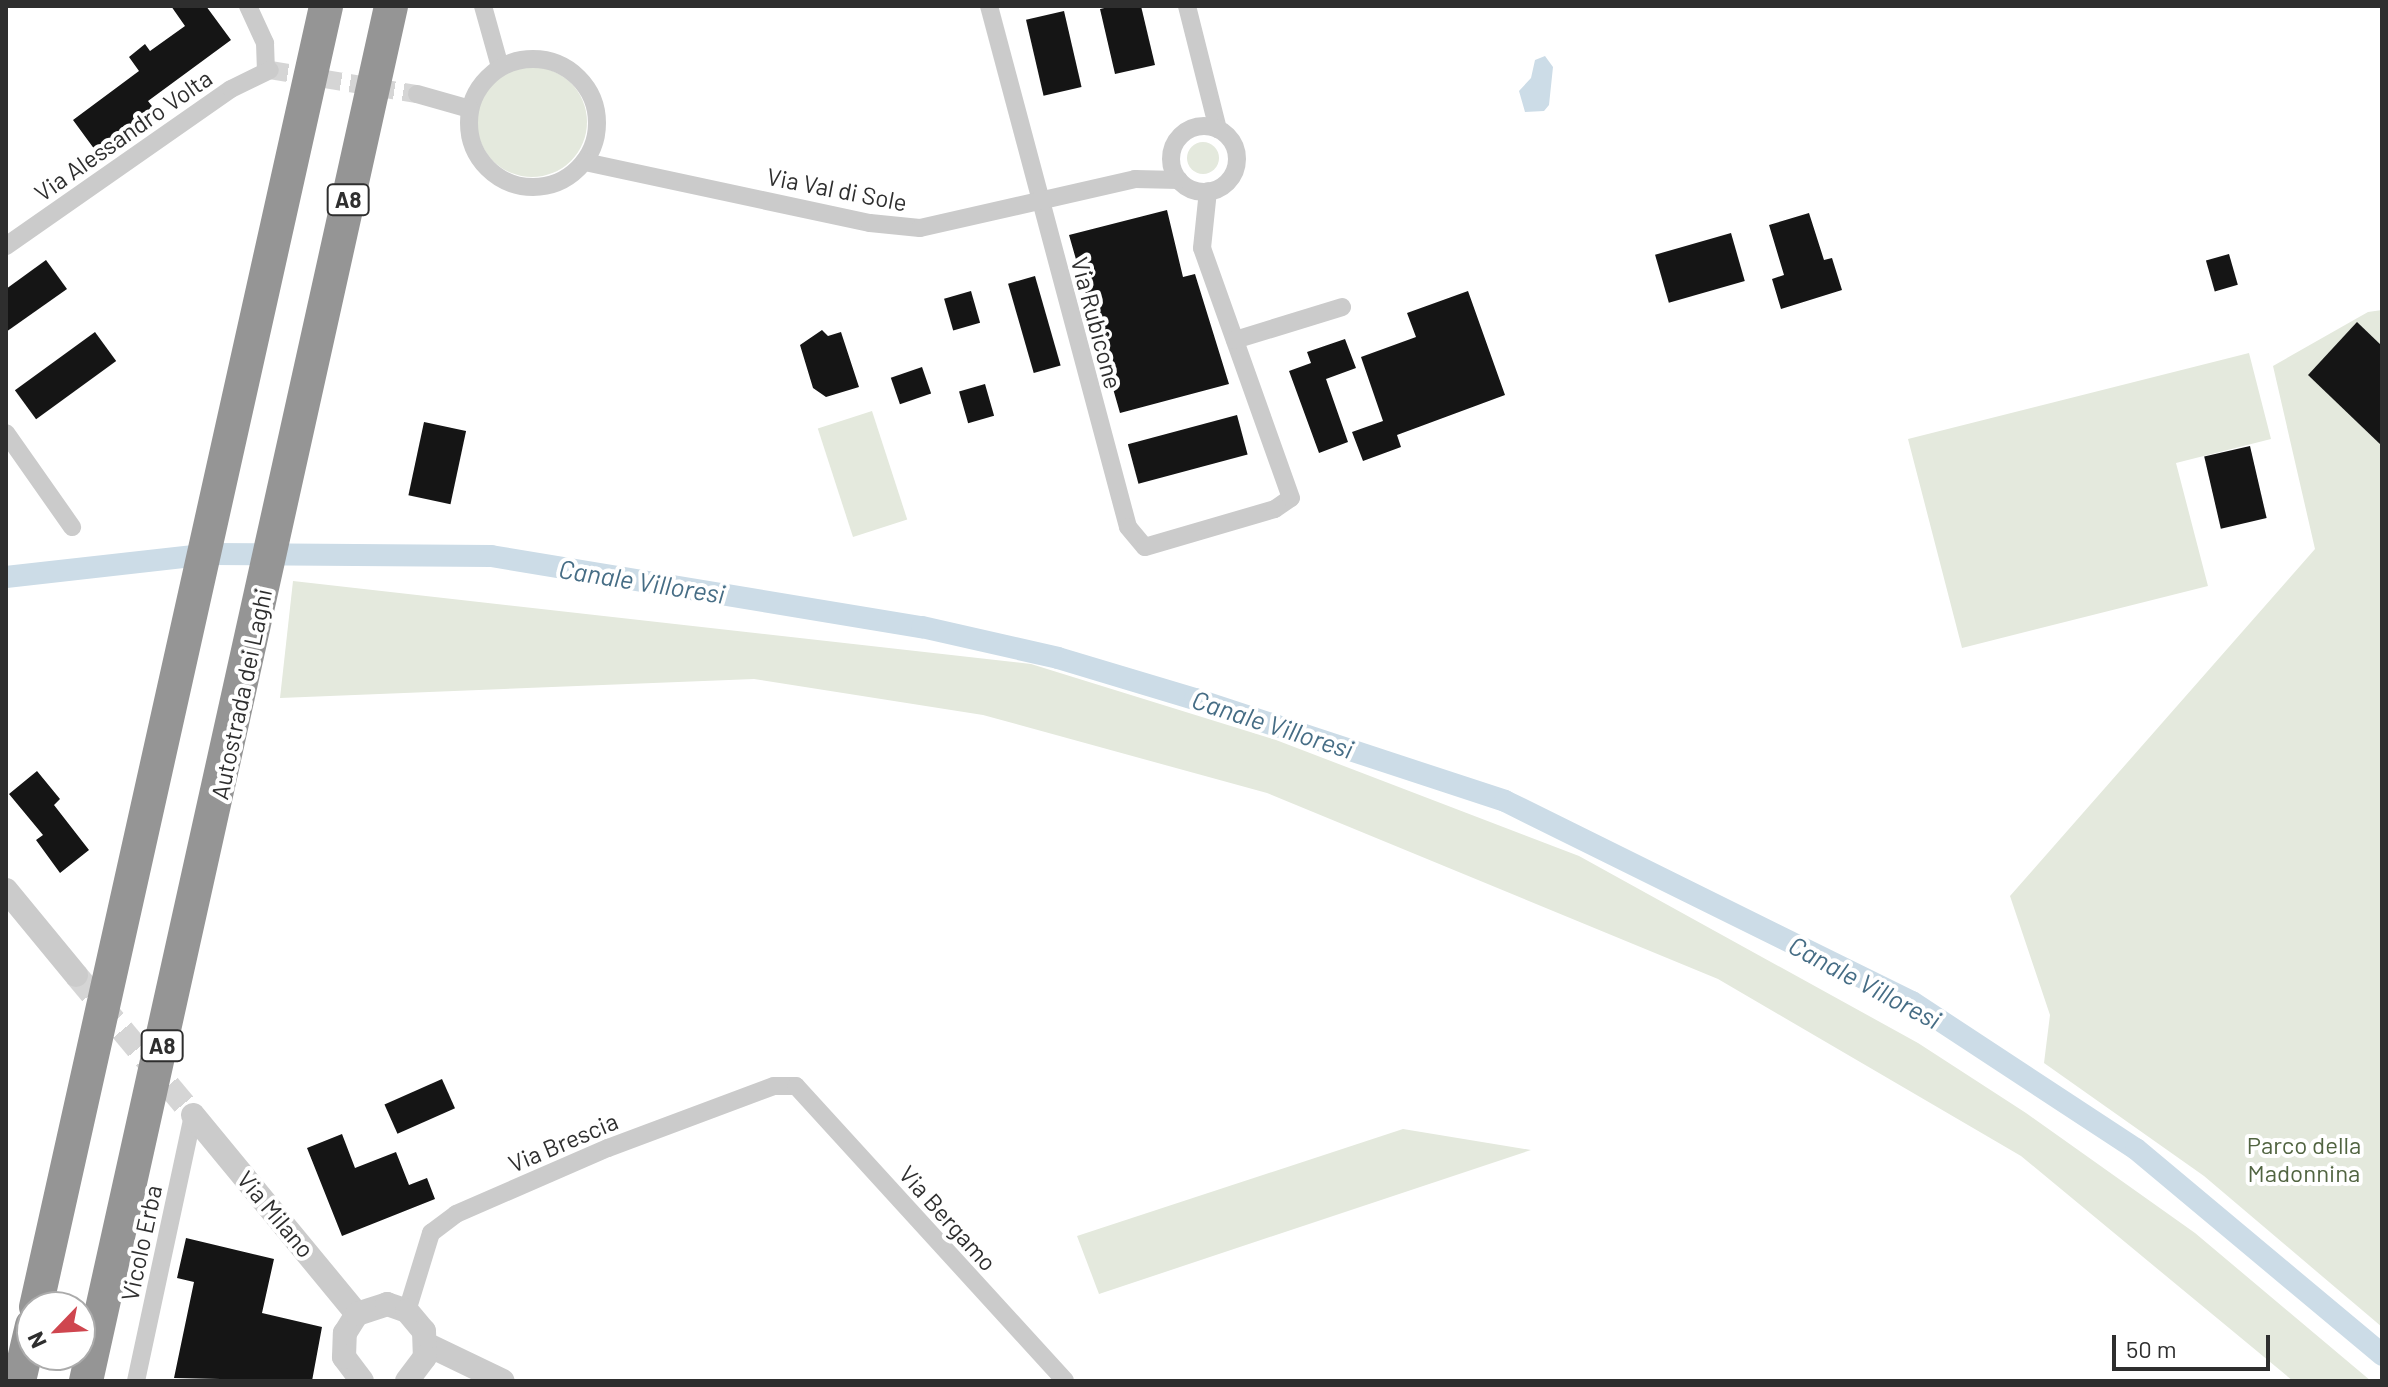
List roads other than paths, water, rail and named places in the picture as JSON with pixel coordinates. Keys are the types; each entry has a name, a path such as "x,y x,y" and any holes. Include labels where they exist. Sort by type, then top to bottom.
{"highway":[{"path":"40,1291 177,690 326,6"},
{"name":"Autostrada dei Laghi","path":"86,1381 238,711 391,6"}],"street":[{"name":"Via Alessandro Volta","path":"6,246 231,89 268,70 265,43 248,6"},
{"path":"483,6 500,67"},
{"name":"Via Rubicone","path":"989,6 1038,202 1128,527 1145,547 1275,509 1291,498 1291,487 1235,340"},
{"path":"1135,179 1182,182 1208,191 1227,182 1236,164 1232,143 1218,129 1187,6"},
{"path":"533,58 566,67 580,78 596,108 595,142 585,162 554,184 516,185 498,177 479,156 469,129 470,109 476,93 500,67 533,58"},
{"path":"1196,127 1206,88"},
{"path":"417,94 470,109"},
{"path":"1038,202 1135,179 1171,159 1181,135 1196,127 1218,129"},
{"name":"Via Val di Sole","path":"595,142 627,169"},
{"path":"1171,159 1201,225"},
{"name":"Via Val di Sole","path":"585,162 905,227 943,226 1038,202"},
{"path":"1208,191 1201,225 1204,255 1235,340 1342,307"},
{"path":"6,433 72,527"},
{"path":"6,890 76,975"},
{"path":"6,916 47,941"},
{"name":"Via Brescia","path":"407,1311 431,1233 456,1214 774,1086 796,1086"},
{"name":"Via Bergamo","path":"796,1086 1065,1381"},
{"name":"Via Milano","path":"193,1115 357,1314"},
{"name":"Vicolo Erba","path":"136,1381 193,1115"},
{"path":"362,1381 349,1368 343,1345 357,1314 387,1304 407,1311 417,1319 426,1344 420,1368 407,1381"},
{"path":"426,1344 503,1381"}],"waterway":[{"name":"Canale Villoresi","path":"6,577 212,554 491,556 922,627 1058,658 1195,699 1505,801 1912,1002 2136,1149 2382,1355"}],"tunnel":[{"path":"270,70 417,94"},
{"path":"76,975 193,1115"}],"park label":[{"name":"Parco della Madonnina","path":"2304,1159"}]}
